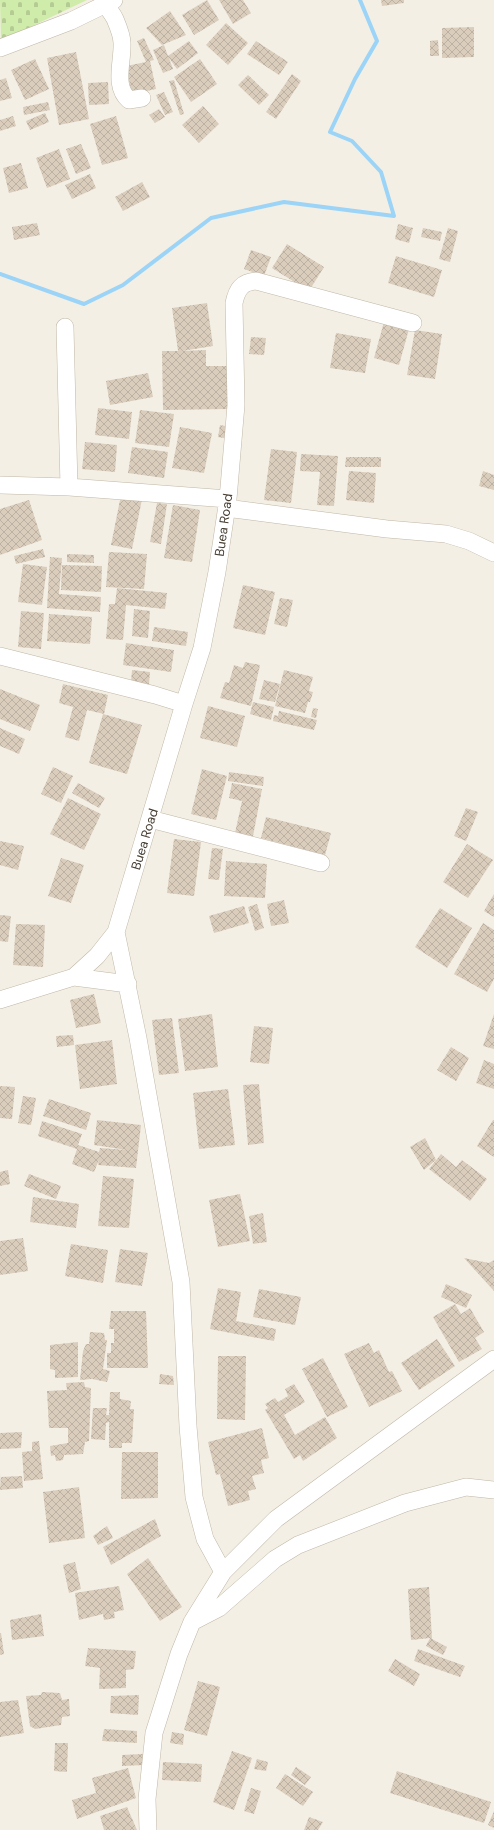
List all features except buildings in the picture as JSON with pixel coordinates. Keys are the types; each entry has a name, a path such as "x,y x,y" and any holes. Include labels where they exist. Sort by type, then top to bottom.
{"street":[{"path":"0,48 70,21 108,2 122,42 120,82 124,96 129,100 142,98"},
{"name":"Buea Road","path":"116,932 202,648 217,572 227,503 236,405 234,303 239,287 247,282 256,281 413,324"},
{"path":"65,327 69,487"},
{"path":"0,485 69,487 227,503 387,529 446,534 469,541 494,552"},
{"path":"0,656 155,695 184,704"},
{"path":"150,819 321,863"},
{"path":"74,978 97,956 116,932"},
{"path":"116,932 128,984 181,1282 188,1426 194,1497 205,1539 223,1572"},
{"path":"0,1000 74,978 128,984"},
{"path":"148,1830 147,1799 154,1733 179,1654 192,1622 223,1572 276,1519 494,1359"},
{"path":"192,1622 219,1608 275,1559 298,1545 405,1503 466,1486 494,1490"}],"green space":[{"path":"0,0 87,0 1,41"}],"waterway":[{"path":"0,274 84,304 123,285 211,218 284,202 394,216 381,172 352,141 330,132 355,79 377,41 360,0"}]}
